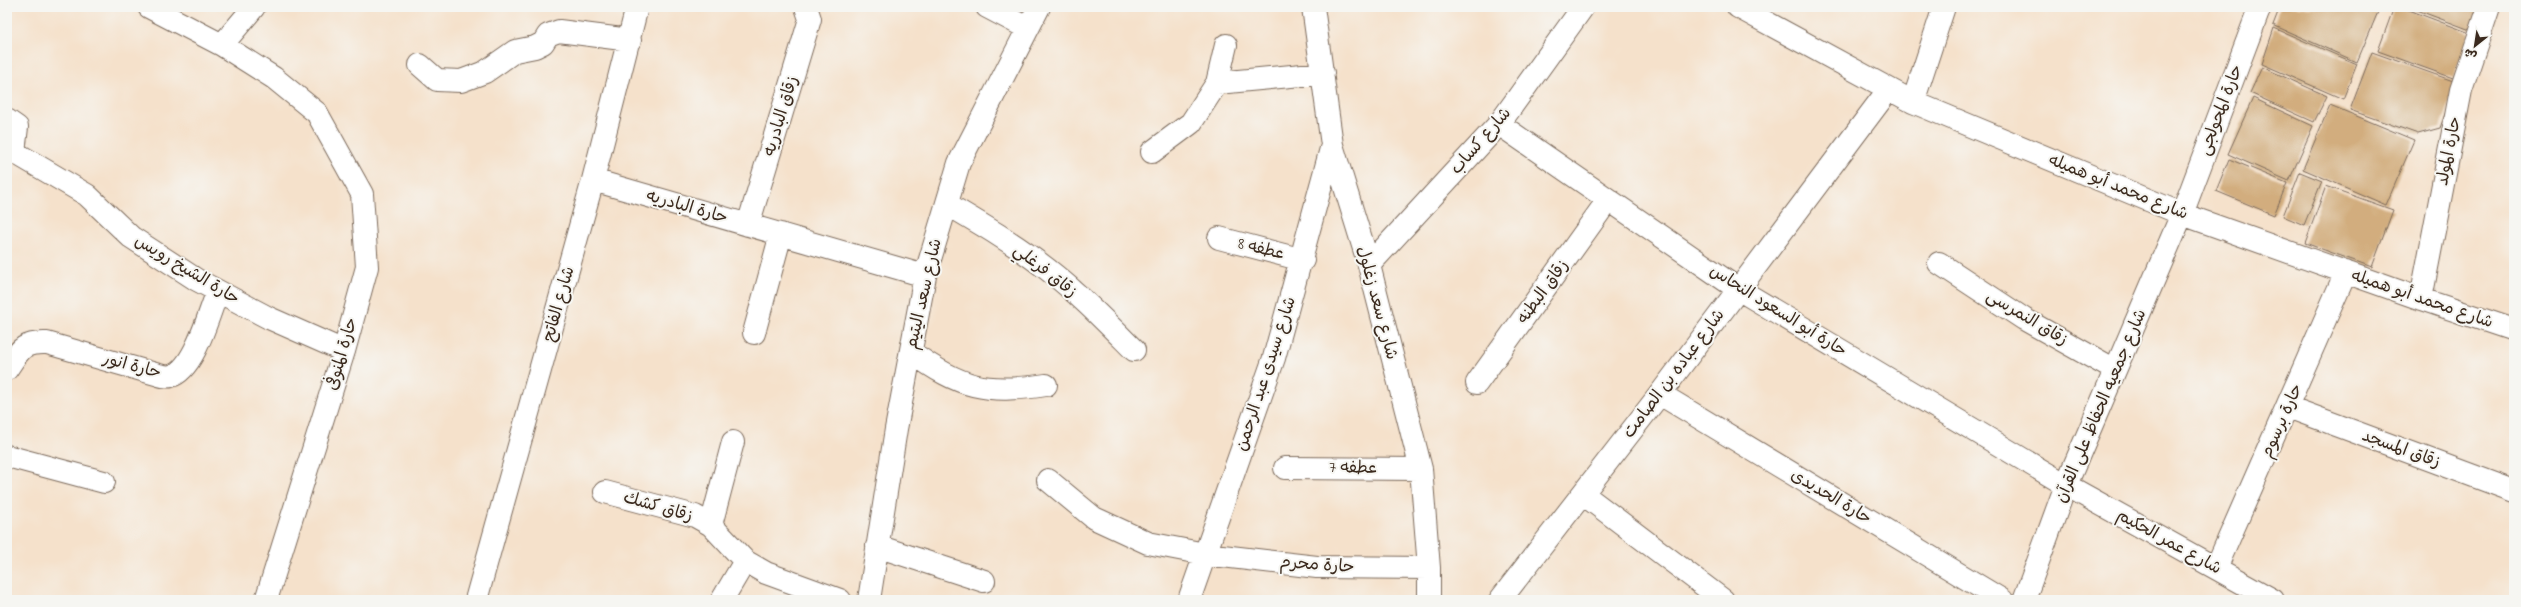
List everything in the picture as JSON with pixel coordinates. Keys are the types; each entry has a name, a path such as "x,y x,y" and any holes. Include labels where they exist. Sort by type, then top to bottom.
{"street":[{"path":"149,7 222,45 254,7"},
{"name":"شارع الفاتح","path":"476,600 593,180 630,40 637,7"},
{"name":"زقاق البادريه","path":"748,225 810,19 806,7"},
{"path":"987,7 1027,28"},
{"name":"شارع سعد اليتيم","path":"869,600 911,352 926,276 959,163 1039,7"},
{"name":"شارع سعد زغلول","path":"1313,7 1332,146 1369,265 1421,469 1429,568 1429,600"},
{"name":"شارع كساب","path":"1369,265 1499,124 1583,7"},
{"name":"شارع محمد أبو هميله","path":"1738,7 1913,102 2182,214 2421,299 2514,330"},
{"path":"1913,102 1944,7"},
{"name":"حارة المحولجى","path":"2182,214 2260,7"},
{"name":"حارة المولد","path":"2421,299 2461,90 2489,7"},
{"path":"420,65 437,80 461,81 485,72 515,51 535,47 543,43 548,35 559,30 630,40"},
{"name":"حارة المنوفى","path":"222,45 274,78 317,113 362,194 367,267 344,351 266,600"},
{"path":"1152,152 1191,123 1217,83 1226,45"},
{"path":"1217,83 1323,73"},
{"name":"شارع عباده بن الصامت","path":"1500,600 1660,394 1889,89"},
{"name":"حارة الشيخ رويس","path":"7,120 17,127 14,152 87,195 131,237 197,280 269,318 344,351"},
{"name":"حارة أبو السعود النحاس","path":"1499,124 1738,289 2066,485"},
{"name":"شارع سيدى عبد الرحمن","path":"1189,600 1274,358 1303,260 1332,146"},
{"name":"حارة البادريه","path":"593,180 926,276"},
{"name":"زقاق البطنه","path":"1477,383 1608,200"},
{"name":"زقاق فرغلي","path":"947,204 998,234 1046,269 1092,308 1134,350"},
{"name":"شارع جمعيه الحفاظ على القرآن","path":"2024,600 2066,485 2182,214"},
{"path":"754,333 781,234"},
{"name":"عطفه 8","path":"1219,238 1303,260"},
{"name":"زقاق النمرسى","path":"1940,263 2024,319 2115,370"},
{"name":"حارة برسوم","path":"2216,568 2346,272"},
{"name":"حارة انور","path":"7,369 22,347 34,342 47,342 159,376 171,376 183,369 192,355 218,291"},
{"path":"911,352 940,373 974,387 1011,390 1046,385"},
{"name":"حارة الحديدى","path":"1660,394 2002,600"},
{"name":"زقاق المسجد","path":"2288,407 2514,491"},
{"name":"زقاق كشك","path":"710,525 732,442"},
{"path":"7,456 104,482"},
{"name":"عطفه 7","path":"1285,468 1421,469"},
{"name":"حارة محرم","path":"1048,480 1094,518 1148,542 1205,554 1317,567 1429,568"},
{"name":"شارع عمر الحكيم","path":"2066,485 2272,600"},
{"name":"زقاق كشك","path":"605,492 695,516 710,525 745,561 766,573 840,600"},
{"path":"1582,494 1723,600"},
{"path":"877,546 984,581"},
{"path":"722,600 745,561"}],"building":[{"path":"2280,7 2380,7 2357,62 2273,25"},
{"path":"2394,7 2401,7 2470,33 2453,78 2378,51"},
{"path":"2409,7 2482,7 2473,31"},
{"path":"2274,28 2357,64 2343,99 2262,64"},
{"path":"2372,52 2456,82 2440,128 2418,134 2350,110"},
{"path":"2262,67 2327,96 2314,122 2250,93"},
{"path":"2253,98 2313,126 2289,181 2228,154"},
{"path":"2330,105 2414,140 2386,205 2303,169"},
{"path":"2229,159 2287,183 2274,215 2216,191"},
{"path":"2300,172 2322,181 2304,225 2283,216"},
{"path":"2326,186 2393,210 2372,267 2305,243"}]}
